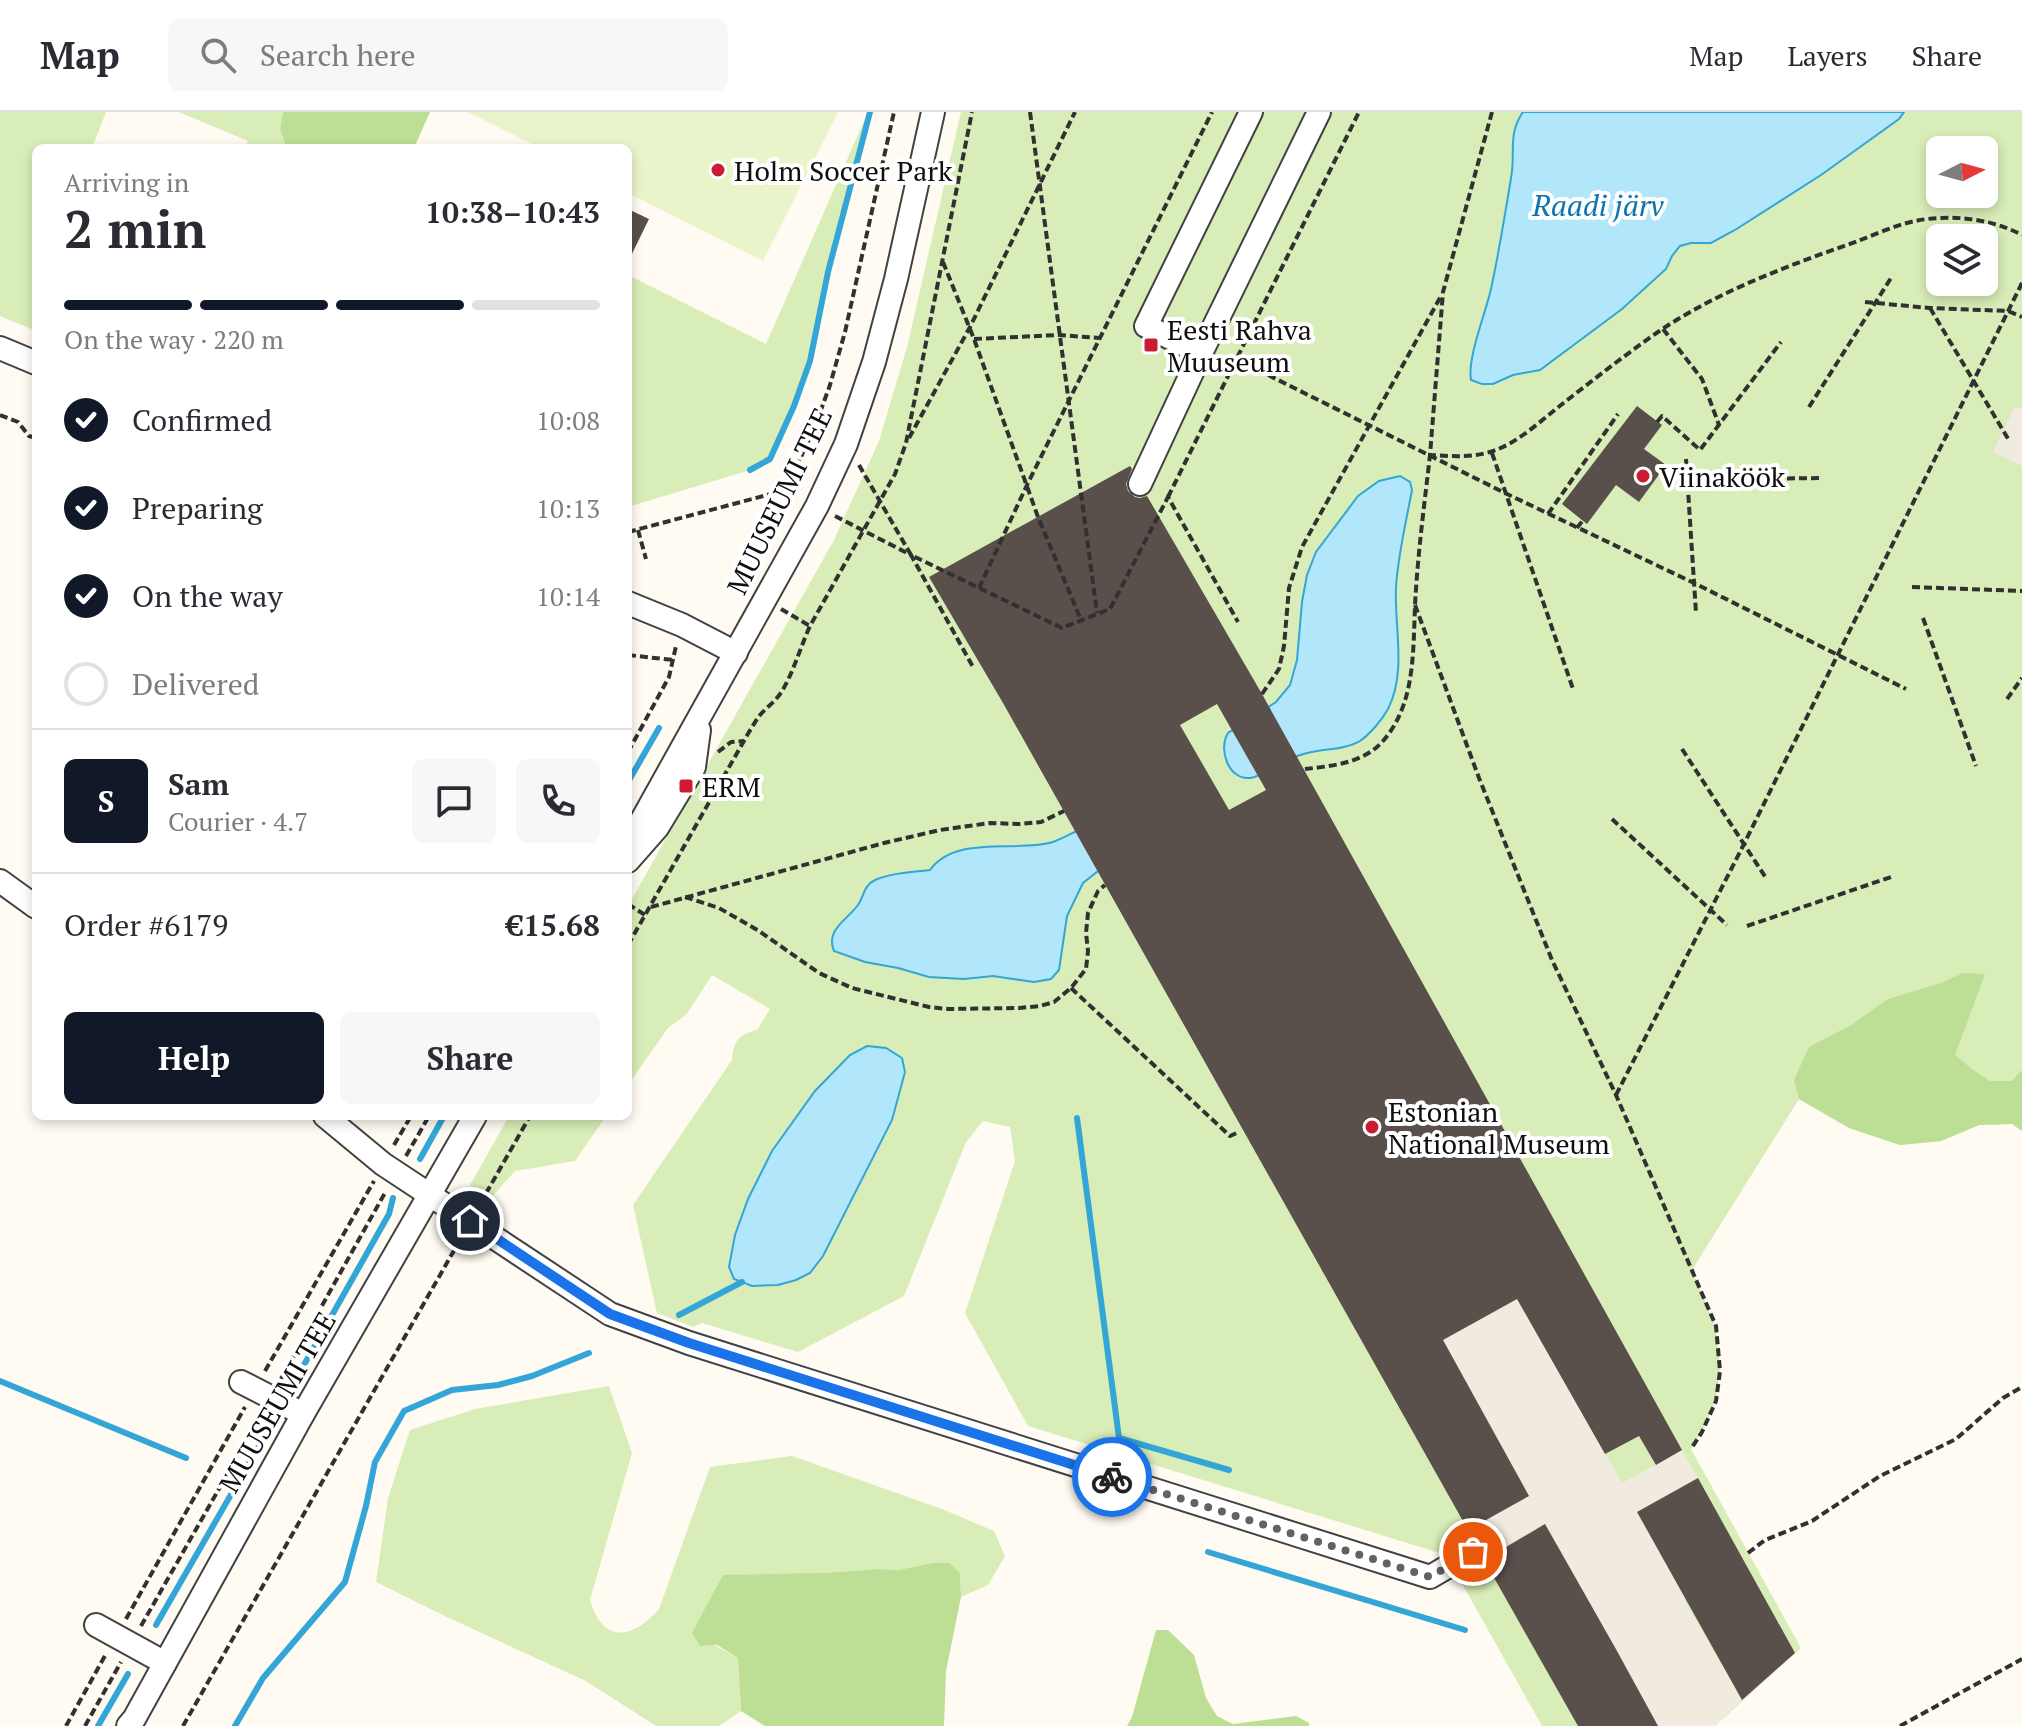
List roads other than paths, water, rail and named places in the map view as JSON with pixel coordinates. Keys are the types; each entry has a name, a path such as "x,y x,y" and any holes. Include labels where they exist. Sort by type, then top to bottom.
{"street":[{"name":"MUUSEUMI TEE","path":"632,838 817,506 846,444 893,293 933,112"},
{"path":"1201,353 1146,326 1251,112"},
{"path":"1140,484 1319,112"},
{"path":"0,348 32,361"},
{"path":"632,605 682,625 736,653"},
{"path":"632,856 657,828 694,767 700,717"},
{"path":"0,881 32,904"},
{"path":"330,1120 390,1168 610,1314 689,1343 1430,1577 1473,1552"},
{"name":"MUUSEUMI TEE","path":"131,1724 303,1414 473,1120"},
{"path":"256,1389 303,1414"},
{"path":"96,1625 165,1663"}],"water":[{"name":"Raadi järv","path":"1523,112 1904,112 1899,119 1821,175 1735,230 1711,243 1680,246 1666,269 1622,309 1540,370 1513,375 1493,384 1482,384 1471,380 1472,360 1489,299 1502,234 1512,169 1513,136"},
{"path":"1400,476 1410,482 1412,490 1396,587 1397,680 1388,709 1372,731 1355,744 1282,761 1254,777 1236,774 1227,762 1225,740 1228,733 1276,702 1290,685 1297,660 1307,575 1316,552 1358,496 1379,481"},
{"path":"1087,826 1121,853 1083,883 1067,916 1059,970 1051,979 1034,982 993,976 964,979 929,977 865,962 834,951 832,937 835,931 875,880 930,870 941,859 955,852 971,848 1038,845 1053,842"},
{"path":"867,1046 886,1048 902,1058 905,1072 892,1120 823,1256 810,1273 778,1285 752,1286 734,1279 729,1267 735,1235 748,1199 772,1151 815,1091 850,1055"}],"waterway":[{"path":"750,470 770,459 810,361 828,272 870,112"},
{"path":"632,775 659,728"},
{"path":"1077,1118 1119,1438 1229,1470"},
{"path":"420,1159 442,1120"},
{"path":"296,1379 389,1214 393,1198"},
{"path":"679,1315 742,1282"},
{"path":"235,1726 263,1678 345,1582 375,1462 404,1411 452,1390 498,1385 532,1376 589,1353"},
{"path":"0,1381 186,1458"},
{"path":"156,1625 271,1425"},
{"path":"1208,1552 1465,1630"},
{"path":"98,1726 128,1674"}],"place":[{"name":"Holm Soccer Park","path":"718,170"},
{"name":"Eesti Rahva Muuseum","path":"1151,345"},
{"name":"Viinaköök","path":"1643,476"},
{"name":"ERM","path":"686,786"},
{"name":"Estonian National Museum","path":"1372,1127"}]}
